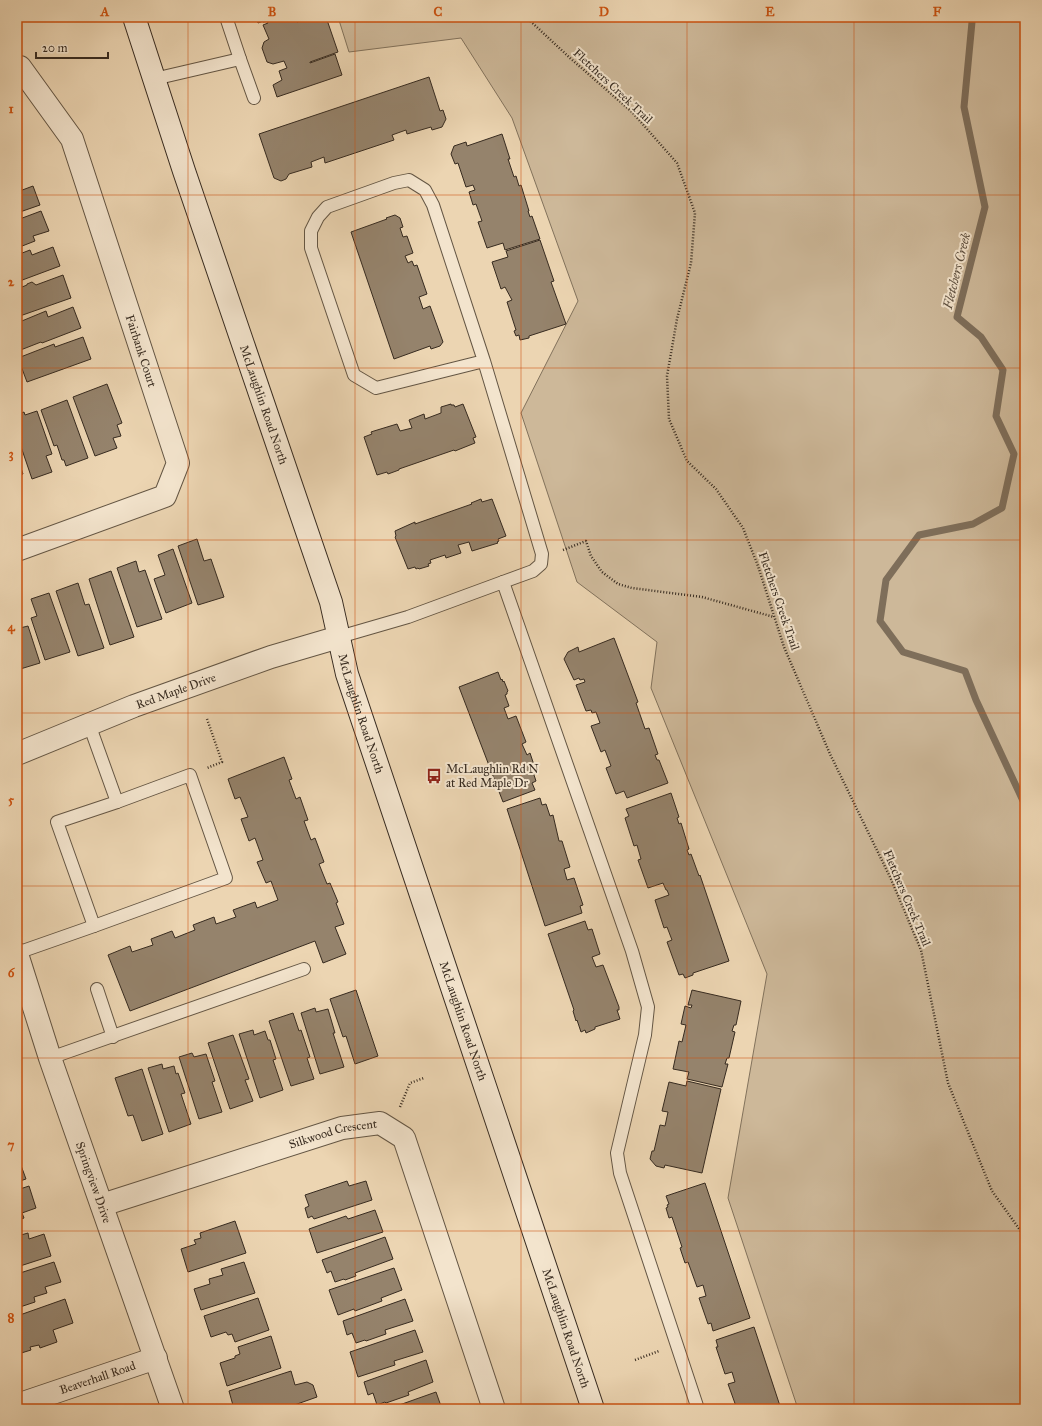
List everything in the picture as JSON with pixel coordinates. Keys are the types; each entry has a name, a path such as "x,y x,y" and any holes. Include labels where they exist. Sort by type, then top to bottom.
{"street":[{"name":"McLaughlin Road North","path":"134,17 331,602 346,670 352,689 593,1409"},
{"name":"Fairbank Court","path":"17,550 165,496 178,463 72,139 20,67"},
{"name":"Red Maple Drive","path":"17,754 134,706 271,657 339,637"},
{"name":"Springview Drive","path":"17,953 50,1058 173,1409"},
{"name":"Silkwood Crescent","path":"102,1205 342,1128 380,1123 404,1138 494,1409"},
{"name":"Beaverhall Road","path":"17,1405 156,1358"}],"lane":[{"path":"226,17 254,98"},
{"path":"154,78 240,59"},
{"path":"339,637 408,617 533,571 541,564 542,554 484,361 433,206 425,190 409,180 394,183 327,208 318,217 311,231 311,248 354,375 376,388 484,361"},
{"path":"503,582 632,951 648,1007 645,1035 617,1153 620,1173 698,1409"},
{"path":"89,724 117,802"},
{"path":"17,953 94,926 226,878 190,775 57,822 94,926"},
{"path":"50,1058 304,969"},
{"path":"97,989 113,1037"}],"path":[{"name":"Fletchers Creek Trail","path":"526,17 632,112 677,163 695,213 691,263 677,319 668,376 669,419 687,461 716,489 743,528 758,566 784,646 830,754 891,879 921,950 948,1083 992,1191 1025,1237"},
{"path":"563,550 586,542 591,556 602,572 618,584 632,588 702,597 774,617"},
{"path":"190,775 222,762 207,719"},
{"path":"390,1130 410,1083 424,1078"},
{"path":"635,1360 659,1351 657,1344 675,1339"}],"shaded area":[{"path":"338,17 1025,17 1025,1409 798,1409 728,1198 767,974 651,688 657,642 577,582 521,413 578,301 512,118 461,38 349,52"}],"building":[{"path":"253,17 305,17 296,20 297,22 312,17 326,17 338,52 310,63 335,54 342,75 277,97 273,85 282,80 279,71 287,68 284,61 273,64 267,62 262,48 264,42 269,39 263,25 268,23 267,21 263,21 258,23"},
{"path":"429,77 440,111 443,110 446,119 442,127 432,130 431,127 407,134 406,130 392,135 394,140 325,163 324,157 311,162 312,167 289,174 286,179 281,181 274,178 259,134"},
{"path":"502,134 514,177 516,176 519,186 521,185 530,217 532,216 540,239 505,250 503,243 487,248 478,222 482,221 476,204 473,205 469,192 475,190 473,185 466,187 458,163 455,164 451,154 454,146 466,142 467,146"},
{"path":"33,186 40,205 17,213 17,192"},
{"path":"41,211 49,231 33,236 35,241 17,248 17,220"},
{"path":"395,215 400,218 403,227 400,228 403,237 407,236 413,253 405,256 408,263 412,261 414,266 417,265 427,294 419,297 423,309 430,306 443,342 440,346 431,349 430,346 394,359 351,232"},
{"path":"540,240 554,281 551,282 566,324 520,340 519,335 516,336 514,331 516,330 507,302 512,300 505,287 501,289 492,262 508,257 506,251"},
{"path":"53,247 60,266 17,282 17,255 30,250 32,255"},
{"path":"63,275 71,298 17,317 17,289 32,282 36,285"},
{"path":"73,307 81,328 18,351 17,336 19,335 17,323 46,311 48,317"},
{"path":"83,337 91,359 27,382 18,358 54,344 55,347"},
{"path":"107,384 122,423 117,425 121,436 113,438 117,448 95,456 73,397"},
{"path":"67,400 88,458 66,466 64,460 62,460 57,445 54,446 41,410"},
{"path":"451,404 455,407 463,404 476,437 473,438 475,443 388,474 387,472 377,475 364,437 372,434 371,432 397,424 400,431 412,428 409,420 424,414 425,419 441,413 441,407"},
{"path":"37,411 52,454 46,456 52,472 32,479 17,435 17,415 24,412 25,415"},
{"path":"17,456 23,474 17,476"},
{"path":"481,499 482,502 492,499 506,536 498,539 498,543 472,551 469,542 458,545 461,553 446,558 445,555 430,560 431,563 428,564 429,566 419,569 416,569 415,567 408,569 395,537 395,531 415,522 415,524 472,504 471,503"},
{"path":"197,539 204,561 211,559 224,597 198,605 178,546"},
{"path":"173,549 192,603 166,613 154,579 165,575 158,555"},
{"path":"136,561 139,572 145,570 162,619 137,627 117,568"},
{"path":"111,571 134,637 110,645 89,579"},
{"path":"78,583 85,605 89,604 104,648 78,656 56,591"},
{"path":"49,593 70,652 45,660 31,618 37,616 31,599"},
{"path":"17,618 20,628 28,626 40,663 17,670"},
{"path":"614,638 638,702 636,703 645,729 649,728 658,754 655,755 657,760 659,760 668,783 627,798 624,791 616,794 606,768 611,766 605,750 601,752 591,726 600,723 596,712 592,713 591,710 586,711 576,685 585,682 584,679 580,680 579,678 574,680 564,659 568,652 578,647 579,652"},
{"path":"498,672 508,691 505,695 509,706 504,708 508,719 516,716 526,742 522,744 527,755 530,753 535,768 532,769 536,781 532,783 535,790 503,802 459,687"},
{"path":"284,757 292,779 289,780 296,799 300,797 308,820 304,821 311,840 315,838 324,862 319,864 327,884 330,883 338,902 336,903 344,924 335,927 346,954 323,963 315,941 130,1011 108,955 130,946 132,952 153,945 151,939 172,931 175,938 195,930 193,925 214,917 216,924 236,917 233,910 255,902 257,908 278,900 271,881 266,883 257,862 263,860 255,838 249,841 241,819 248,817 240,797 235,799 228,779"},
{"path":"671,793 679,817 677,818 679,824 681,823 689,849 687,850 689,855 691,854 699,876 700,875 729,961 693,973 693,975 685,978 683,974 679,975 667,942 672,940 667,927 664,928 655,900 669,895 663,883 648,888 638,860 641,859 637,845 634,846 625,818 629,816 626,809"},
{"path":"540,798 542,805 546,804 550,816 553,815 559,841 562,841 570,867 564,869 567,880 574,878 583,905 580,906 582,913 545,926 507,809"},
{"path":"585,921 588,930 592,929 600,954 592,957 596,967 603,965 619,1007 619,1010 617,1010 620,1019 595,1027 595,1029 586,1033 585,1030 581,1032 577,1020 576,1021 574,1010 548,934"},
{"path":"356,990 378,1056 355,1064 346,1036 343,1037 330,999"},
{"path":"692,990 741,1001 736,1025 734,1025 732,1031 735,1032 729,1058 727,1058 725,1064 728,1064 722,1087 687,1079 689,1072 673,1069 679,1041 682,1042 686,1025 681,1024 685,1006 691,1008 692,1005 688,1005"},
{"path":"315,1008 316,1012 328,1009 335,1033 333,1033 344,1067 320,1074 301,1013"},
{"path":"293,1013 299,1031 301,1030 310,1057 307,1058 314,1079 291,1086 269,1021"},
{"path":"253,1030 254,1035 265,1031 268,1040 270,1040 276,1059 273,1060 283,1090 260,1098 239,1034"},
{"path":"233,1035 249,1079 245,1080 253,1101 230,1109 208,1043"},
{"path":"192,1053 194,1057 206,1054 215,1081 212,1082 222,1112 199,1119 179,1057"},
{"path":"162,1064 163,1069 174,1066 176,1074 178,1073 185,1093 181,1094 191,1124 169,1132 148,1068"},
{"path":"142,1069 163,1134 142,1141 133,1115 128,1116 115,1078"},
{"path":"687,1081 721,1089 702,1173 665,1165 664,1168 656,1166 650,1159 652,1151 654,1151 660,1125 665,1126 668,1112 662,1111 669,1082 686,1086"},
{"path":"19,1160 26,1179 17,1182 17,1161"},
{"path":"347,1181 349,1186 366,1181 372,1200 314,1219 312,1216 308,1218 305,1208 309,1206 305,1195"},
{"path":"705,1183 750,1318 713,1331 711,1323 708,1324 699,1298 706,1296 703,1285 697,1287 688,1262 685,1263 680,1248 682,1247 672,1217 669,1218 666,1208 669,1204 666,1196"},
{"path":"29,1186 36,1208 22,1213 24,1218 17,1221 17,1190"},
{"path":"375,1210 383,1232 317,1253 309,1229 346,1216 348,1219"},
{"path":"235,1221 246,1253 188,1272 181,1249 196,1244 194,1240 201,1238 200,1233"},
{"path":"19,1231 21,1235 28,1233 29,1239 44,1234 51,1256 17,1267 17,1232"},
{"path":"385,1237 393,1259 355,1273 356,1276 345,1280 335,1282 331,1271 327,1273 322,1260"},
{"path":"54,1262 61,1282 45,1287 47,1293 34,1297 35,1302 17,1308 17,1274"},
{"path":"244,1262 255,1293 201,1310 194,1289 210,1284 209,1279 223,1275 221,1269"},
{"path":"394,1268 402,1290 381,1298 382,1301 355,1311 354,1309 338,1315 329,1290"},
{"path":"258,1298 269,1330 235,1342 232,1334 228,1335 226,1332 211,1337 204,1316"},
{"path":"65,1299 73,1323 53,1330 57,1342 40,1348 39,1345 30,1347 31,1350 18,1354 17,1316"},
{"path":"405,1299 413,1321 385,1330 386,1334 366,1341 356,1343 352,1333 347,1335 343,1321"},
{"path":"754,1327 781,1409 737,1409 728,1384 735,1382 732,1372 725,1374 716,1347 718,1347 716,1340"},
{"path":"415,1330 423,1352 394,1361 395,1365 358,1377 350,1352"},
{"path":"271,1336 281,1368 227,1386 220,1363 235,1358 235,1356 240,1354 238,1347"},
{"path":"426,1360 433,1382 408,1392 409,1395 377,1405 373,1393 368,1395 364,1382"},
{"path":"291,1371 295,1385 307,1382 313,1385 317,1397 283,1409 234,1409 229,1391"},
{"path":"436,1392 442,1409 388,1409"}],"waterway":[{"name":"Fletchers Creek","path":"971,17 972,22 964,107 985,207 957,317 981,337 1003,370 996,416 1014,454 1002,508 973,524 919,535 886,580 880,621 903,652 965,671 976,700 1025,805"}],"place":[{"name":"McLaughlin Rd N at Red Maple Dr","path":"434,776"}]}
